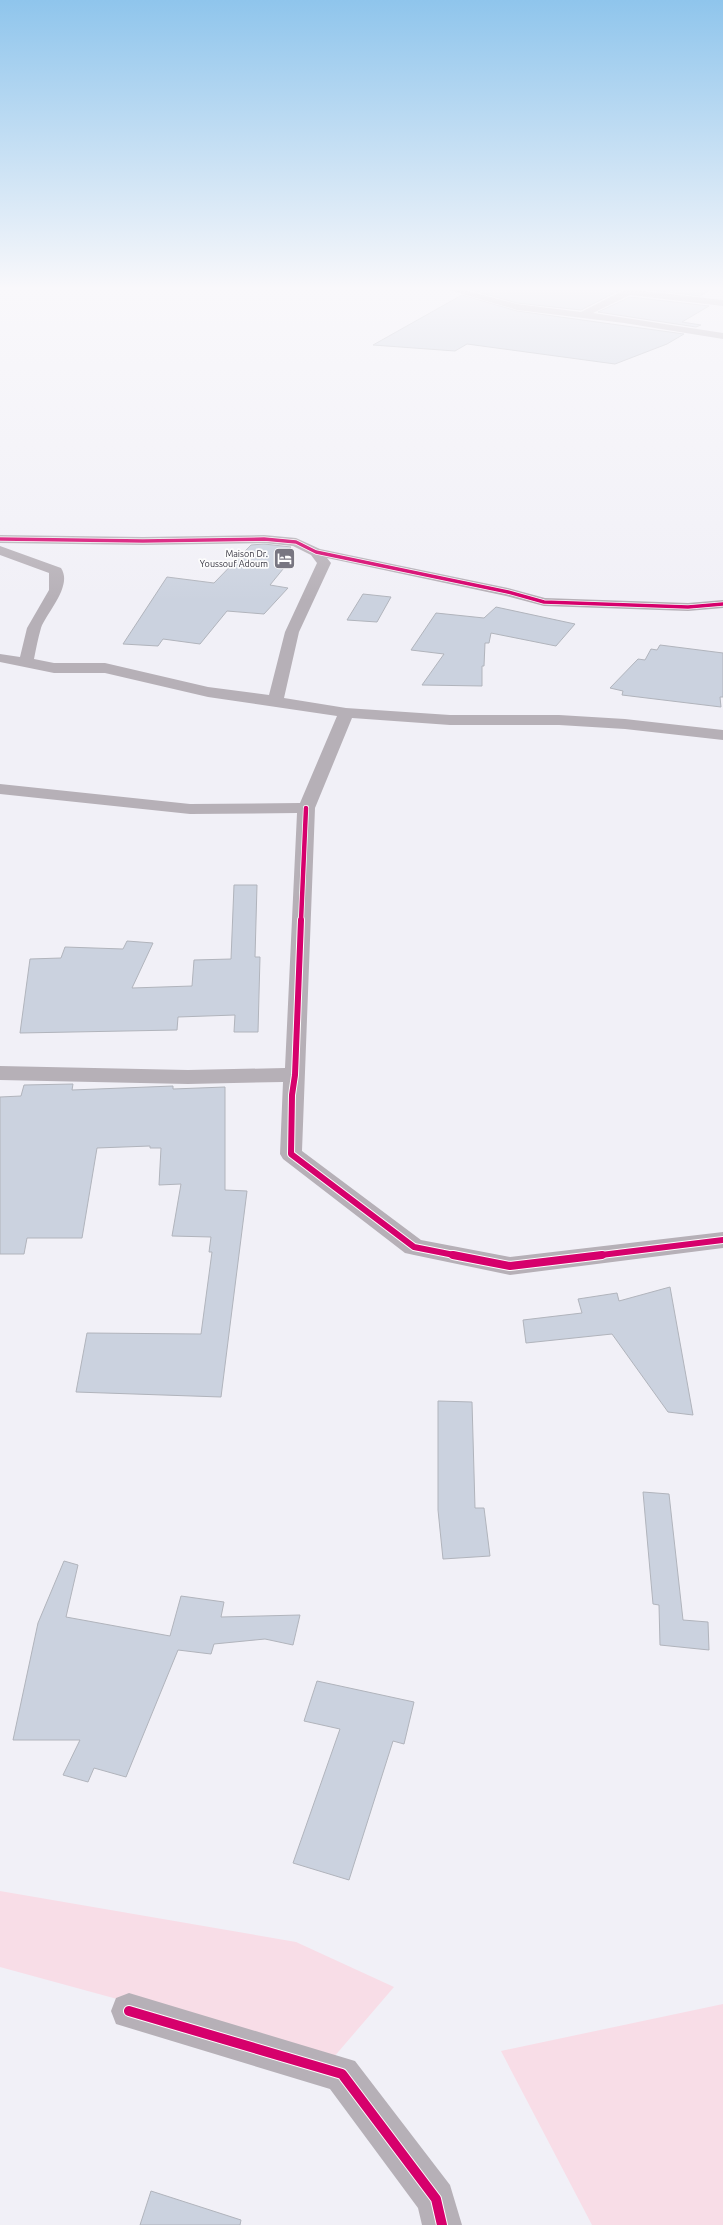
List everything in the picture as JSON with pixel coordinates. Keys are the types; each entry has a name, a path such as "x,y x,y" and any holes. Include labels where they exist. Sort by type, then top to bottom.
{"street":[{"path":"0,539 135,541 264,539 296,542 316,552 493,588 544,602 688,606 723,604"},
{"path":"0,550 56,571 56,590 34,628 26,662"},
{"path":"275,701 292,632 324,563 316,552"},
{"path":"0,658 54,668 105,668 208,692 346,713 450,720 559,720 625,724 723,735"},
{"path":"346,713 306,808 295,1075 292,1095 291,1154 414,1247 510,1266 723,1240"},
{"path":"0,789 190,809 306,808"},
{"path":"0,1073 188,1077 295,1075"},
{"path":"129,2011 342,2074 436,2199 442,2225"}],"shaded area":[{"path":"0,1891 296,1942 394,1987 333,2058 0,1967"},
{"path":"723,2004 723,2225 592,2225 501,2051"}],"building":[{"path":"264,544 291,547 281,557 292,558 270,585 288,588 264,614 227,611 200,644 163,639 158,646 123,644 167,577 214,583 251,545"},
{"path":"363,594 391,597 377,622 347,620"},
{"path":"496,607 575,624 556,646 491,633 489,643 485,643 484,666 482,666 482,686 422,685 444,654 411,650 436,613 484,618"},
{"path":"660,645 723,653 723,697 720,697 721,707 622,695 623,691 610,688 638,659 645,660 651,649 657,650"},
{"path":"234,885 257,885 255,957 260,957 258,1032 234,1032 235,1015 178,1017 177,1030 20,1033 30,959 61,958 65,947 123,949 127,941 153,943 132,988 192,986 194,960 231,959"},
{"path":"73,1084 72,1090 173,1086 173,1089 225,1087 225,1190 247,1191 221,1397 76,1392 87,1333 201,1334 212,1252 209,1252 211,1237 172,1236 181,1184 159,1185 161,1148 150,1148 150,1146 97,1148 82,1238 27,1238 24,1254 0,1254 0,1097 21,1096 24,1085"},
{"path":"670,1287 693,1415 668,1412 612,1334 526,1343 523,1320 582,1313 578,1299 617,1293 619,1301"},
{"path":"438,1401 472,1402 475,1508 484,1508 490,1556 443,1559 438,1510"},
{"path":"643,1492 669,1494 683,1620 708,1622 709,1650 660,1645 659,1605 653,1604"},
{"path":"64,1561 78,1565 66,1617 170,1636 181,1596 224,1602 221,1617 300,1615 293,1645 265,1639 214,1644 211,1654 178,1650 126,1777 94,1768 88,1782 63,1775 80,1740 13,1740 38,1623"},
{"path":"317,1681 414,1702 404,1744 393,1741 349,1880 293,1863 340,1729 304,1721"},
{"path":"151,2191 241,2220 240,2225 140,2225"}],"cycle path":[{"path":"0,539 143,541 264,539 296,542 316,552 508,592 544,602 688,607 723,604"},
{"path":"306,808 295,1075 292,1095 291,1154 414,1247 510,1266 723,1240"},
{"path":"129,2011 342,2074 436,2199 442,2225"}],"place":[{"name":"Maison Dr. Youssouf Adoum","path":"284,559"}]}
